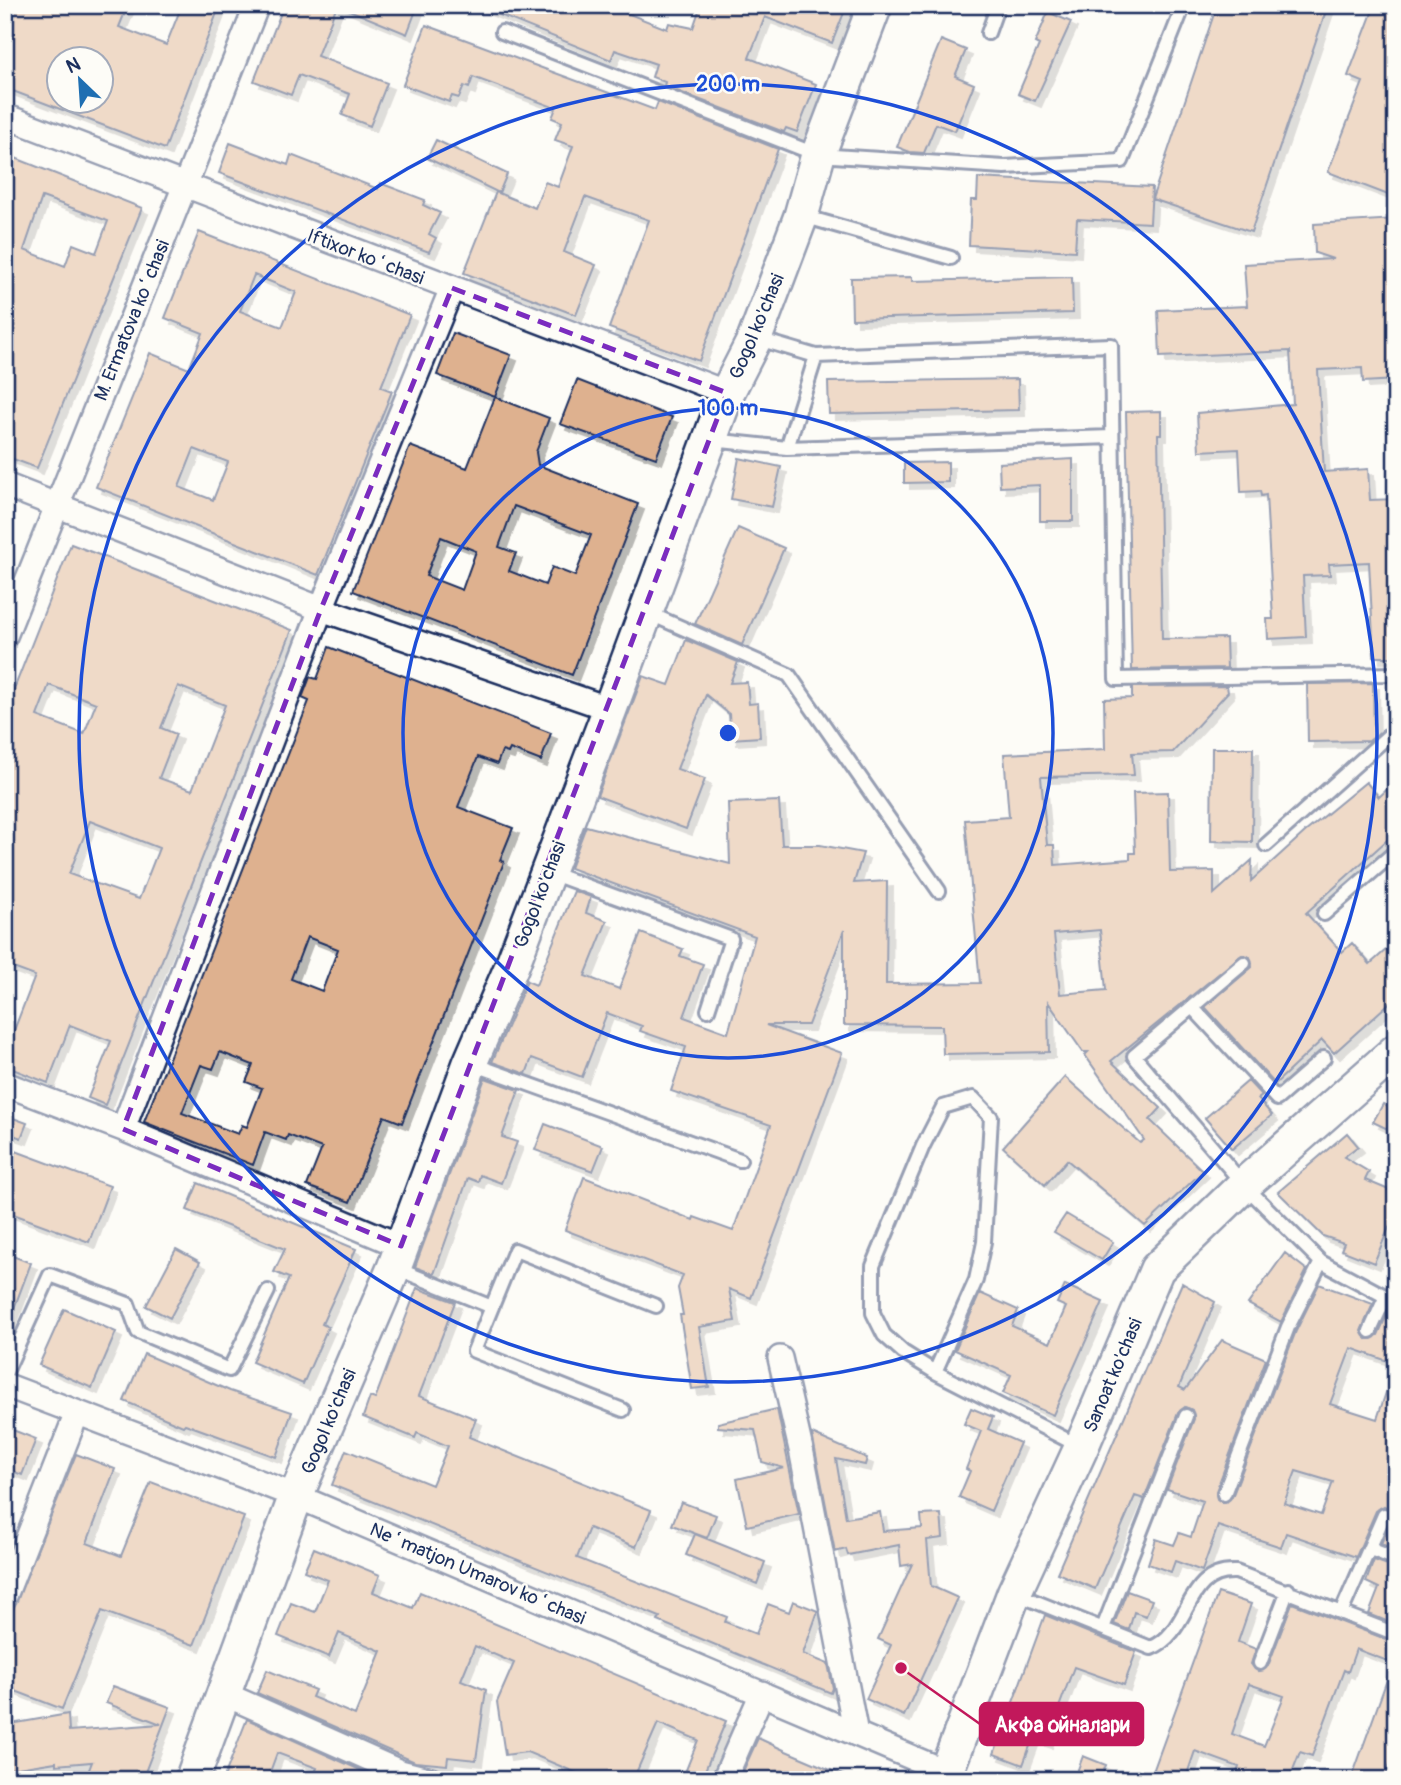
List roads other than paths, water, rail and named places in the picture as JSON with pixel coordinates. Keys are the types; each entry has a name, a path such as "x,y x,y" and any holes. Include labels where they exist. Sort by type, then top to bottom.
{"main road":[{"name":"Gogol ko'chasi","path":"192,1780 296,1496 398,1257 470,1063 610,709 727,393 755,338 801,216 818,155 875,5"},
{"name":"Sanoat ko'chasi","path":"948,1776 1014,1593 1081,1448 1157,1269 1244,1185 1396,1051"}],"street":[{"name":"M. Ermatova koʻchasi","path":"5,636 257,5"},
{"name":"Iftixor koʻchasi","path":"5,116 186,188 727,393"},
{"path":"123,1129 321,609 452,288"},
{"path":"5,485 321,609 610,709"},
{"path":"5,1084 123,1129 398,1257"},
{"path":"780,1358 856,1734"},
{"name":"Neʻmatjon Umarov koʻchasi","path":"5,1385 296,1496 762,1693 948,1776"},
{"path":"5,1596 77,1413"},
{"path":"222,1693 400,1772 431,1780"},
{"path":"724,1780 762,1693"}],"lane":[{"path":"988,33 998,5"},
{"path":"502,32 818,155 1004,167 1122,161 1184,5"},
{"path":"801,216 951,258"},
{"path":"755,338 816,356 1111,345 1116,679 1396,674"},
{"path":"787,448 816,356"},
{"path":"711,440 787,448 1112,437"},
{"path":"646,612 789,675 939,891"},
{"path":"1266,845 1396,729"},
{"path":"1324,914 1396,851"},
{"path":"547,872 731,939 708,1010"},
{"path":"1244,962 1135,1056 1244,1185 1321,1262 1391,1299 1370,1331"},
{"path":"1192,1007 1277,1099 1324,1058"},
{"path":"470,1063 740,1160"},
{"path":"935,1372 976,1280 984,1242 991,1117 973,1098 943,1107 923,1146 873,1266 873,1313 884,1335 903,1352 935,1372 1081,1448"},
{"path":"623,1410 474,1351 515,1250 656,1306"},
{"path":"398,1257 492,1307"},
{"path":"1224,1494 1288,1327 1321,1262"},
{"path":"5,1374 50,1275 128,1304 138,1332 229,1370 268,1291"},
{"path":"1103,1629 1185,1416"},
{"path":"1341,1614 1384,1515"},
{"path":"1370,1549 1396,1559"},
{"path":"1014,1593 1151,1648 1171,1635 1203,1581 1221,1571 1236,1572 1396,1634"},
{"path":"1260,1663 1288,1590"}],"place":[{"name":"Акфа ойналари","path":"901,1668"}]}
